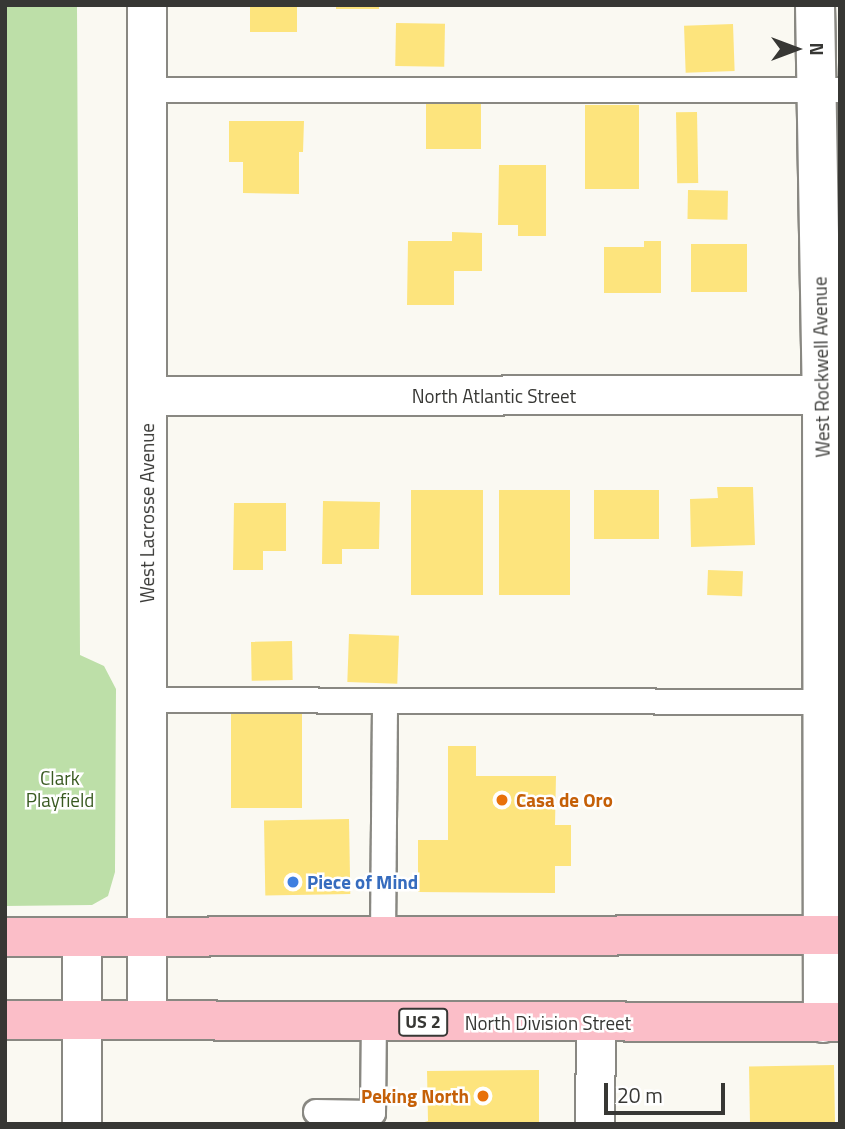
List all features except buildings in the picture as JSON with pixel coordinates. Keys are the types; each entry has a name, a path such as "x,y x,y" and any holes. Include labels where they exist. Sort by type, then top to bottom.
{"main road":[{"path":"5,937 832,935"},
{"name":"North Division Street","path":"5,1020 831,1022"}],"street":[{"name":"West Lacrosse Avenue","path":"147,5 148,1020"},
{"name":"West Rockwell Avenue","path":"815,5 828,90 831,1022"},
{"name":"North Atlantic Street","path":"148,396 831,395"},
{"path":"82,937 82,1124"},
{"path":"595,1124 596,1023"}],"lane":[{"path":"147,90 828,90"},
{"path":"146,700 832,702"},
{"path":"383,936 385,701"},
{"path":"316,1112 373,1113 374,1022"}],"green space":[{"name":"Clark Playfield","path":"5,5 77,5 80,655 104,666 116,689 115,872 108,896 92,905 5,906"}],"place":[{"name":"Casa de Oro","path":"502,800"},
{"name":"Piece of Mind","path":"293,882"},
{"name":"Peking North","path":"483,1096"}]}
